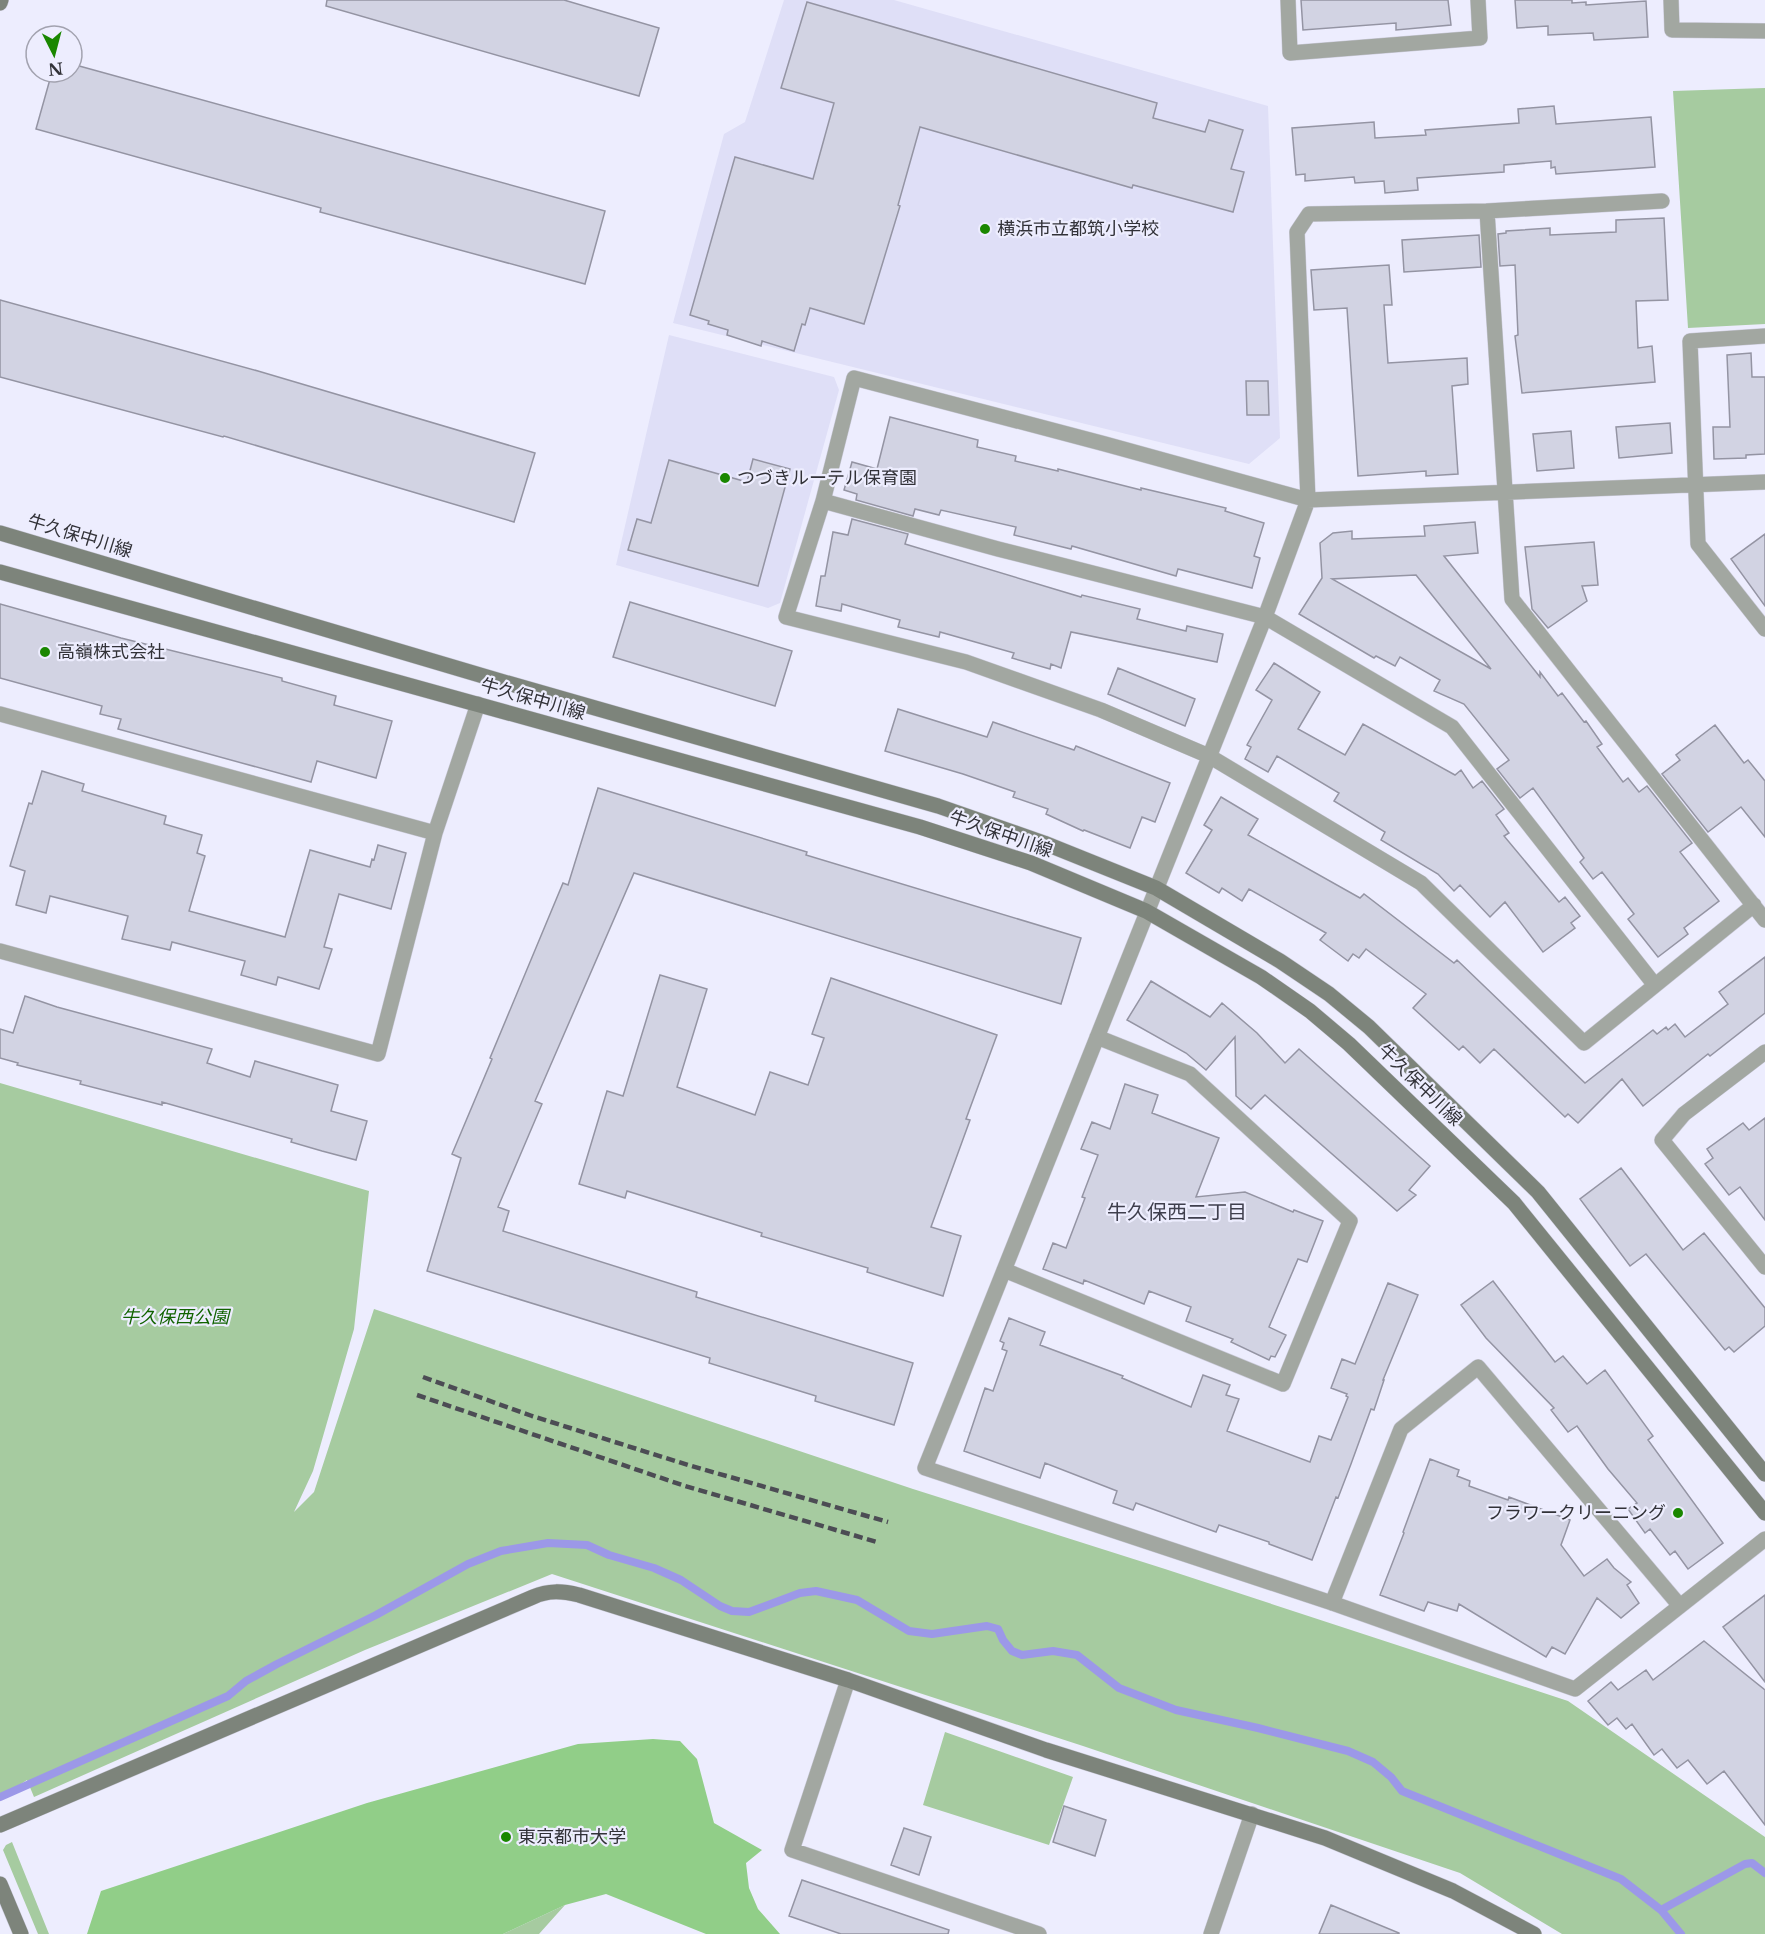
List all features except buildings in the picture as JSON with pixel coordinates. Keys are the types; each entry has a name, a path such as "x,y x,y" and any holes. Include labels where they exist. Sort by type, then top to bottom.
{"street":[{"path":"1288,0 1290,53 1480,38 1478,0"},
{"path":"1671,0 1672,30 1765,31"},
{"path":"1662,201 1487,211 1309,214 1297,232 1308,500 1265,617 925,1468 1332,1603 1575,1689 1765,1539"},
{"path":"1487,211 1512,598 1765,920"},
{"path":"1765,336 1690,340 1698,544 1765,629"},
{"path":"1754,905 1584,1043 1421,883 1209,756 1101,710 966,662 786,617 822,501 854,378 1308,500 1765,482"},
{"path":"822,501 998,549 1265,617 1452,727 1654,984"},
{"name":"牛久保中川線","path":"0,533 478,675 938,806 1044,843 1156,888 1280,961 1329,994 1369,1027 1538,1192 1765,1474"},
{"name":"牛久保中川線","path":"0,572 920,827 1030,863 1146,911 1261,977 1310,1011 1349,1044 1514,1203 1765,1513"},
{"path":"0,951 378,1054 435,834 478,704"},
{"path":"0,714 435,834"},
{"path":"1004,1270 1284,1384 1350,1221 1190,1074 1097,1037"},
{"path":"1765,1052 1684,1114 1662,1140 1765,1267"},
{"path":"1332,1603 1401,1429 1478,1367 1680,1606"},
{"path":"0,1825 544,1592 555,1591 579,1595 848,1680 1046,1750 1325,1838 1454,1891 1534,1934"},
{"path":"848,1680 792,1850 1039,1934"},
{"path":"1211,1934 1252,1814"},
{"path":"0,1884 21,1934"}],"shaded area":[{"name":"横浜市立都筑小学校","path":"784,0 894,0 1268,106 1280,438 1249,464 673,323 724,134 745,122"},
{"name":"つづきルーテル保育園","path":"669,335 834,377 839,390 780,603 768,608 616,565"}],"green space":[{"path":"1765,88 1765,324 1688,328 1673,91"},
{"name":"牛久保西公園","path":"0,1083 369,1191 354,1329 313,1471 294,1512 314,1492 374,1309 913,1489 1568,1701 1765,1837 1765,1934 1562,1934 1460,1873 1083,1746 552,1574 365,1650 34,1797 27,1780 0,1798"},
{"path":"945,1732 1073,1777 1049,1845 923,1805"},
{"name":"東京都市大学","path":"653,1739 680,1741 697,1759 714,1823 762,1850 746,1863 749,1888 758,1909 780,1934 706,1934 606,1894 565,1905 503,1934 87,1934 101,1891 367,1803 578,1744"},
{"path":"12,1842 49,1934 38,1934 3,1850"},
{"path":"565,1905 539,1934 503,1934"}],"waterway":[{"path":"0,1797 228,1696 246,1681 376,1615 468,1564 501,1551 548,1543 587,1545 609,1555 654,1568 681,1580 720,1606 732,1611 749,1612 800,1593 816,1591 857,1600 909,1631 932,1634 987,1626 998,1629 1012,1651 1022,1655 1053,1651 1077,1655 1119,1688 1176,1710 1348,1751 1373,1762 1391,1777 1402,1791 1621,1879 1661,1910 1681,1934"},
{"path":"1661,1910 1745,1864 1752,1863 1765,1873"}],"railway":[{"path":"423,1377 532,1416 688,1465 888,1522"},
{"path":"417,1395 685,1486 877,1542"}],"place":[{"name":"横浜市立都筑小学校","path":"985,229"},
{"name":"つづきルーテル保育園","path":"725,478"},
{"name":"高嶺株式会社","path":"45,652"},
{"name":"フラワークリーニング","path":"1678,1513"},
{"name":"東京都市大学","path":"506,1837"}],"district":[{"name":"牛久保西二丁目","path":"1177,1212"}]}
